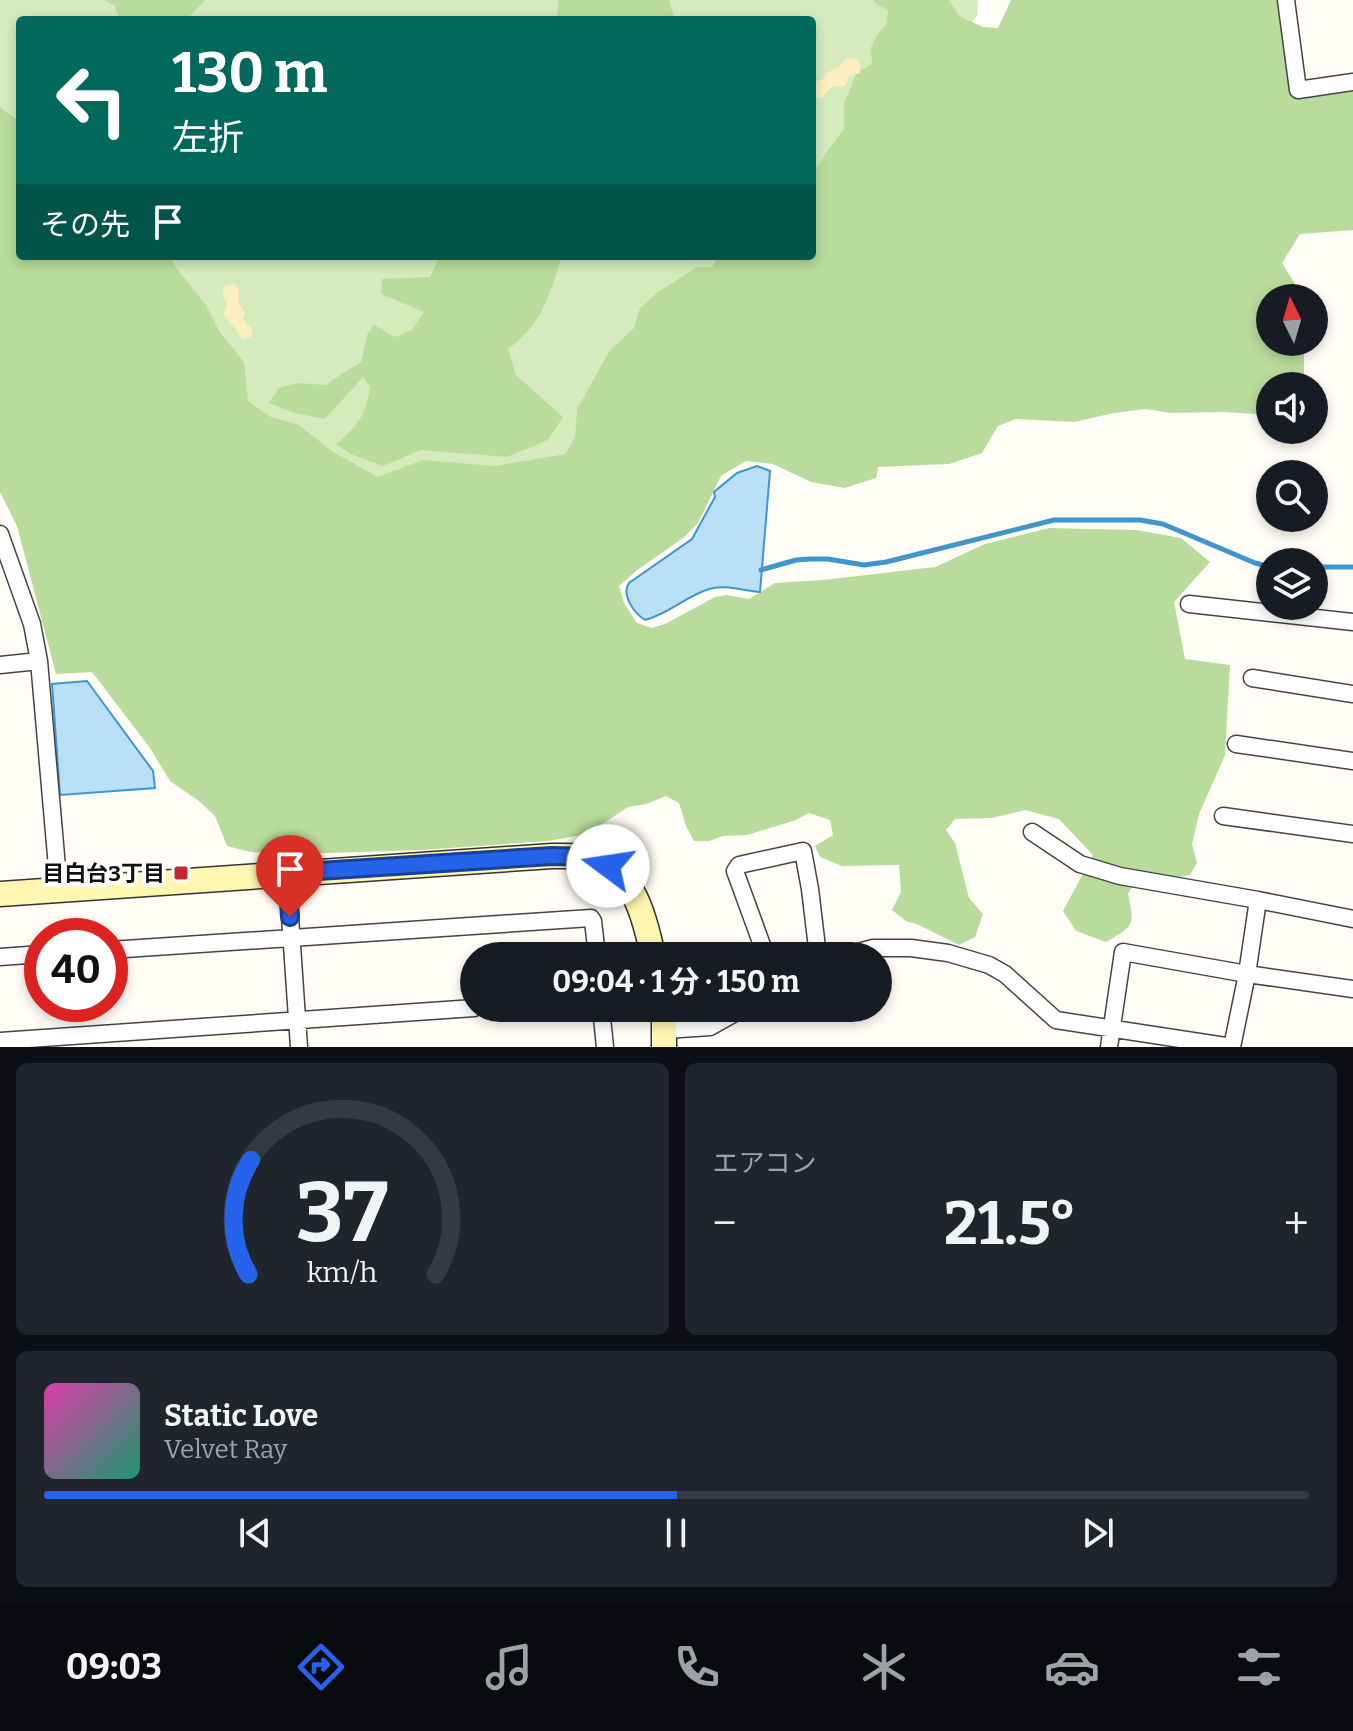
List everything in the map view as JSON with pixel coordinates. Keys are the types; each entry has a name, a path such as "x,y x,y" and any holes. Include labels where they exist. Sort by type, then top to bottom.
{"street":[{"path":"1286,0 1298,90 1353,82"},
{"path":"0,534 32,624 39,661 59,890"},
{"path":"1189,604 1353,622"},
{"path":"0,665 39,661"},
{"path":"1252,678 1353,694"},
{"path":"1236,744 1353,761"},
{"path":"1223,816 1353,834"},
{"path":"1032,832 1080,864 1120,876 1353,919"},
{"path":"761,942 735,871 739,865 803,851 816,942"},
{"path":"0,894 552,856 590,857 608,866 634,893 644,915 650,942"},
{"path":"287,873 299,1047"},
{"path":"892,948 948,953 989,965 1005,974 1056,1020 1232,1047 1258,900"},
{"path":"128,949 591,918 595,942"},
{"path":"1109,1047 1123,952 1353,989"},
{"path":"0,957 24,955"},
{"path":"0,1041 460,1009"},
{"path":"602,1022 605,1047"},
{"path":"664,1028 710,1027 719,1022"}],"green space":[{"path":"0,0 978,0 977,16 816,208 816,16 16,16 16,221 0,217"},
{"path":"104,0 205,0 190,16 118,16 114,5"},
{"path":"558,0 669,0 674,16 557,16"},
{"path":"873,0 949,0 959,16 983,27 998,28 1011,0 1281,0 1289,92 1327,94 1353,90 1353,230 1300,234 1282,263 1295,284 1256,284 1256,356 1304,356 1304,372 1256,372 1256,414 1171,413 1146,409 1074,422 1016,419 998,426 982,453 949,464 878,467 876,478 845,488 811,482 773,464 746,461 721,476 698,523 683,538 619,586 624,603 637,623 652,628 715,597 727,595 749,599 775,583 935,567 985,544 1049,528 1136,530 1181,538 1210,562 1174,602 1185,659 1230,665 1225,755 1199,814 1192,844 1197,863 1190,875 1175,878 1139,876 1128,894 1130,924 1106,942 1076,931 1063,911 1093,855 1059,819 1025,810 992,818 955,819 946,830 955,843 969,898 983,914 975,937 959,945 906,921 892,910 901,892 899,865 842,866 820,857 815,846 833,835 830,820 809,813 747,835 694,841 679,803 666,796 628,807 581,835 548,841 422,850 298,854 251,852 227,846 215,816 170,781 150,748 92,672 56,674 17,526 0,492 0,107 16,119 16,260 172,260 206,305 219,331 244,362 248,401 271,417 299,425 333,452 378,477 423,460 495,466 566,454 575,437 577,409 610,350 634,328 640,308 658,292 697,267 712,267 716,260 816,260 816,170 844,129 844,103 857,73 872,64 871,47 887,24 888,10"},
{"path":"97,260 772,260 615,446 325,542"},
{"path":"438,260 561,260 537,319 508,349 516,375 563,417 548,440 507,457 421,450 383,466 350,454 336,444 356,425 366,406 370,387 363,377 325,419 295,413 269,403 279,388 299,383 325,385 361,362 367,335 374,325 395,337 412,330 424,312 381,294 382,279 430,277"}],"sand":[{"path":"855,58 860,63 860,73 849,76 845,85 832,88 821,98 816,97 816,82 838,68 845,59"},
{"path":"234,284 239,289 239,304 245,312 243,319 253,330 246,339 224,315 227,305 223,290 226,285"}],"water":[{"path":"757,466 770,471 760,592 715,588 645,620 628,598 629,583 692,539 715,497 714,492 737,473"},
{"path":"87,681 153,771 155,788 60,795 52,684"}],"waterway":[{"path":"761,570 810,559 864,565 886,562 1054,520 1140,520 1163,524 1256,563"},
{"path":"1328,567 1353,567"}],"place":[{"name":"目白台3丁目","path":"181,873"}],"route":[{"path":"290,917 287,873 552,856 590,857 608,866"}]}
